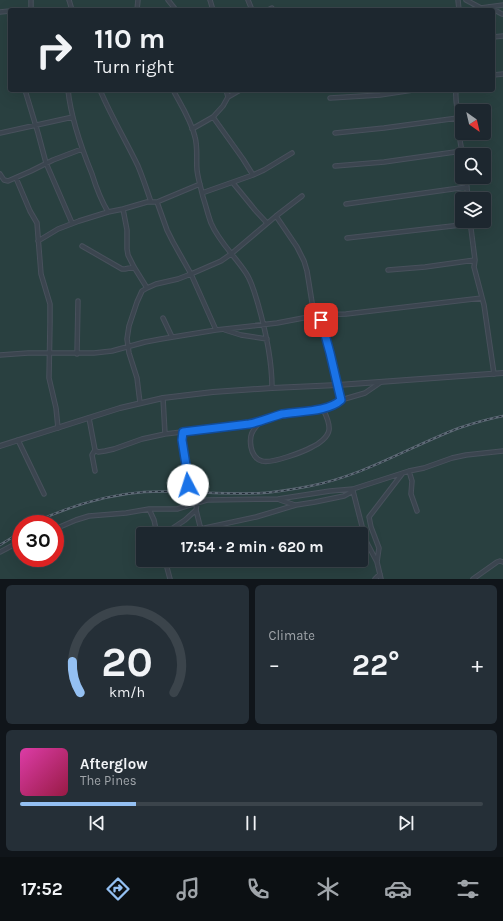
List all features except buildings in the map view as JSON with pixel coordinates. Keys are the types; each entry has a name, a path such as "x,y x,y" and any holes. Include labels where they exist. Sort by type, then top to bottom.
{"street":[{"path":"168,0 174,8"},
{"path":"466,0 481,8 503,5"},
{"path":"26,92 46,163 72,223"},
{"path":"68,92 73,117 82,148 100,196 108,212"},
{"path":"101,92 138,166 151,202"},
{"path":"174,92 195,138 197,151 197,171 211,223 215,232 246,273 251,282 267,339 272,370 272,388"},
{"path":"227,92 228,97"},
{"path":"192,129 213,117 223,106 228,97 237,92"},
{"path":"360,92 361,96"},
{"path":"330,98 380,95 400,92"},
{"path":"456,92 456,104"},
{"path":"0,133 73,117"},
{"path":"213,117 253,175"},
{"path":"335,133 455,118"},
{"path":"0,174 2,178 8,181 82,148"},
{"path":"202,193 253,175 268,168 292,153"},
{"path":"335,166 455,154"},
{"path":"16,178 30,211 36,221 41,274 50,304 49,378 56,408 58,428"},
{"path":"233,182 267,223"},
{"path":"38,241 72,223 108,212 157,202 200,184"},
{"path":"467,184 467,192"},
{"path":"346,204 467,187"},
{"path":"140,403 137,378 127,346 127,339 129,326 141,293 144,289 156,284 178,279 221,261 302,196"},
{"path":"157,202 170,236 190,274 216,330"},
{"path":"123,209 127,230 128,255 147,288"},
{"path":"276,216 304,261 314,315"},
{"path":"347,238 455,224"},
{"path":"471,228 475,271 484,305 494,374"},
{"path":"82,246 122,269 134,267"},
{"path":"388,270 475,260"},
{"path":"0,355 107,352 127,346 172,337 224,329 277,324 319,314 346,314 482,298"},
{"path":"78,301 78,354"},
{"path":"319,314 341,400"},
{"path":"163,318 172,337"},
{"path":"224,329 241,335 267,339"},
{"path":"0,446 89,418 163,398 213,392 503,373"},
{"path":"95,450 98,452 114,449 142,439 165,434 260,422 283,414 323,409 336,405 341,400 365,393 382,381"},
{"path":"163,398 165,434"},
{"path":"260,422 253,430 251,435 250,440 252,450 258,460 274,461 312,447 319,443 327,435 330,427 323,409"},
{"path":"89,418 95,450 92,455 96,471"},
{"path":"183,432 182,440 188,485"},
{"path":"18,440 44,494"},
{"path":"64,525 86,517 149,509 177,509 203,501 278,499 330,491 353,490 452,458 503,451"},
{"path":"409,471 412,481 411,494 417,511"},
{"path":"362,526 402,474"},
{"path":"214,527 256,517 296,505 340,497 353,490"},
{"path":"353,490 362,526 370,549 377,562 381,579"},
{"path":"278,499 296,505"},
{"path":"197,504 196,510 200,527"},
{"path":"149,509 156,527"},
{"path":"174,527 196,510"},
{"path":"369,517 379,548 377,562"},
{"path":"0,552 12,546"},
{"path":"473,579 497,562 503,562"},
{"path":"167,567 170,579"},
{"path":"375,579 380,574"}],"green space":[{"path":"0,0 503,0 503,579 0,579"}],"railway":[{"path":"51,515 100,499 144,492 262,493 310,486 330,481 367,468 459,428 503,416"},
{"path":"0,545 12,538"}],"route":[{"path":"188,485 182,440 183,432 260,422 283,414 323,409 339,403 341,400 338,385 321,320"}]}
